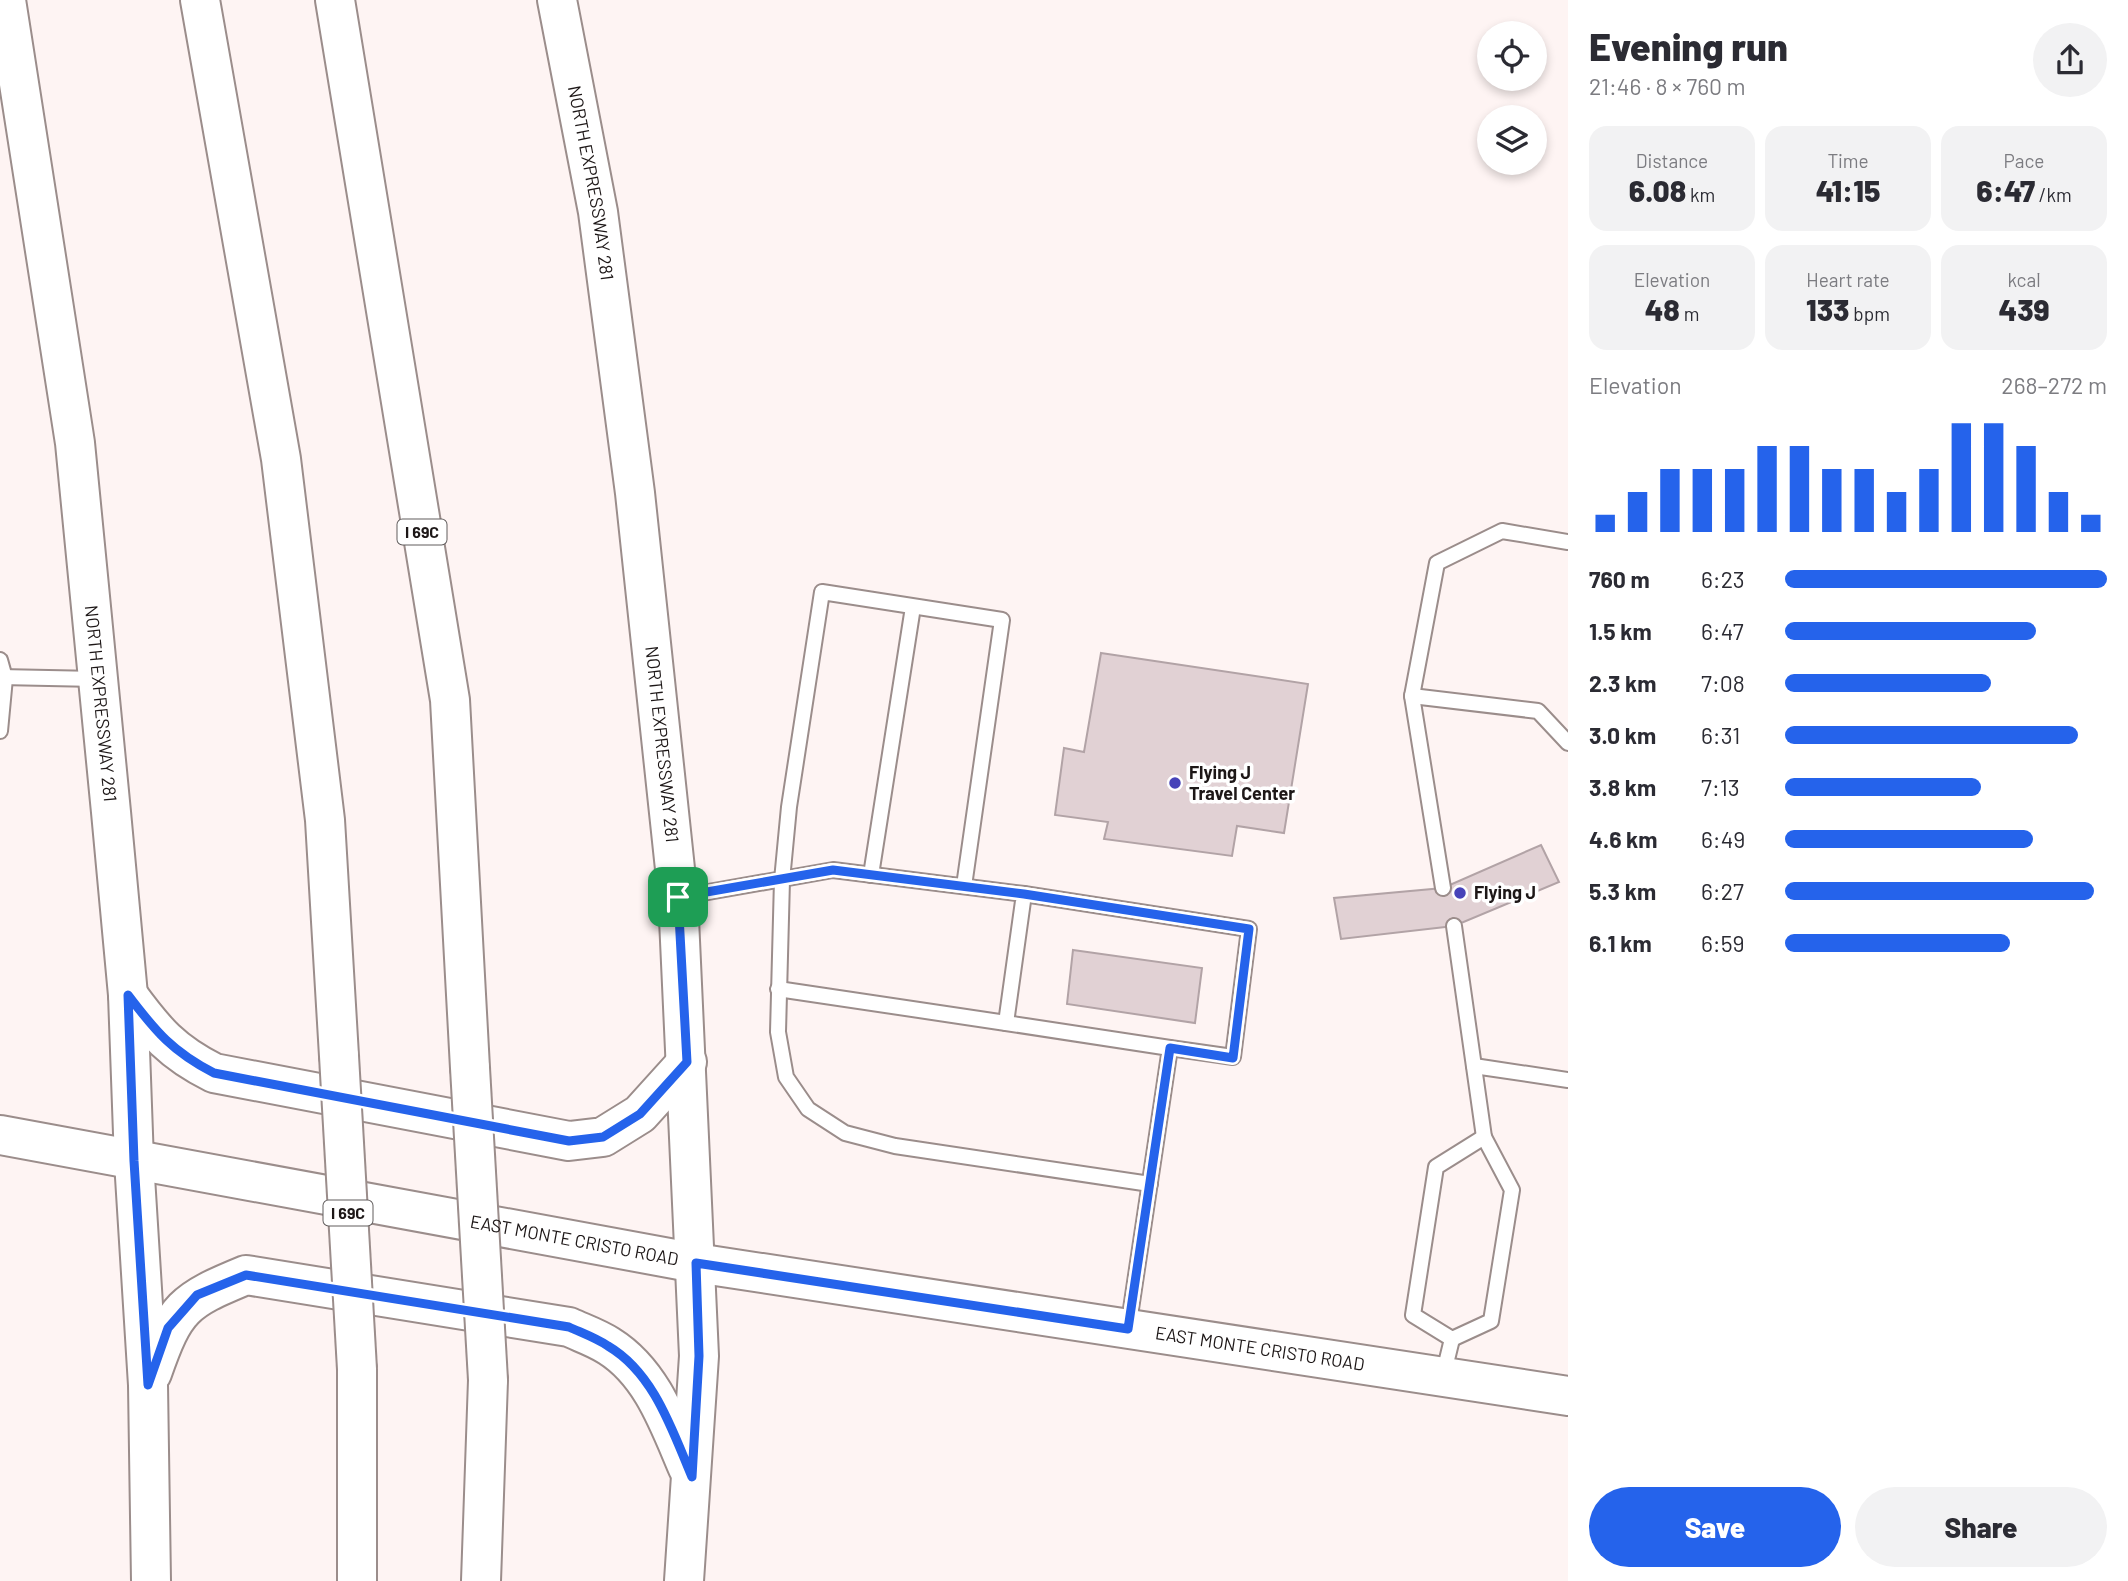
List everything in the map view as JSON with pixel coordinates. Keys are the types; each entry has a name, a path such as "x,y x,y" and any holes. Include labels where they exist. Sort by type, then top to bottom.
{"main road":[{"name":"NORTH EXPRESSWAY 281","path":"6,0 75,443 128,995 134,1161 148,1385 151,1581"},
{"name":"I 69C","path":"200,0 281,459 325,820 357,1369 357,1581"},
{"name":"I 69C","path":"335,0 450,700 488,1380 481,1581"},
{"name":"NORTH EXPRESSWAY 281","path":"557,0 598,212 635,493 678,897 699,1356 684,1581"},
{"path":"128,995 161,1039 186,1059 214,1073 569,1141 603,1137 640,1114 687,1062"},
{"name":"EAST MONTE CRISTO ROAD","path":"0,1135 696,1263 1568,1396"},
{"path":"148,1385 168,1328 197,1295 246,1275 569,1327 610,1346 644,1378 664,1411 692,1477"}],"lane":[{"path":"1443,888 1412,696 1437,563 1502,531 1568,542"},
{"path":"964,887 1002,620 822,592 789,807 782,880 778,1032 786,1077 808,1109 845,1133 895,1146 1150,1184"},
{"path":"872,875 913,607"},
{"path":"0,660 0,731"},
{"path":"2,678 99,679"},
{"path":"1412,696 1538,711 1568,743"},
{"path":"678,897 833,870 1024,894 1249,929 1233,1058 778,989"},
{"path":"1006,1023 1024,894"},
{"path":"1452,1339 1491,1321 1512,1190 1485,1137 1454,926"},
{"path":"1128,1329 1170,1048"},
{"path":"1474,1066 1568,1080"},
{"path":"1452,1339 1413,1315 1436,1167 1485,1137"},
{"path":"1443,1377 1452,1339"}],"building":[{"name":"Flying J Travel Center","path":"1101,653 1308,684 1284,833 1237,826 1232,856 1104,839 1108,822 1055,815 1064,748 1084,752"},
{"name":"Flying J","path":"1541,845 1559,882 1454,926 1341,939 1334,898 1443,888"},
{"path":"1073,950 1202,968 1195,1023 1067,1004"}],"place":[{"name":"Flying J Travel Center","path":"1175,783"},
{"name":"Flying J","path":"1460,893"}],"route":[{"path":"833,870 1024,894 1249,929 1233,1058 1170,1048 1128,1329 696,1263 699,1356 692,1477 664,1411 644,1378 610,1346 569,1327 246,1275 197,1295 168,1328 148,1385 134,1161 128,995 161,1039 186,1059 214,1073 569,1141 603,1137 640,1114 687,1062 678,897 833,870"}]}
